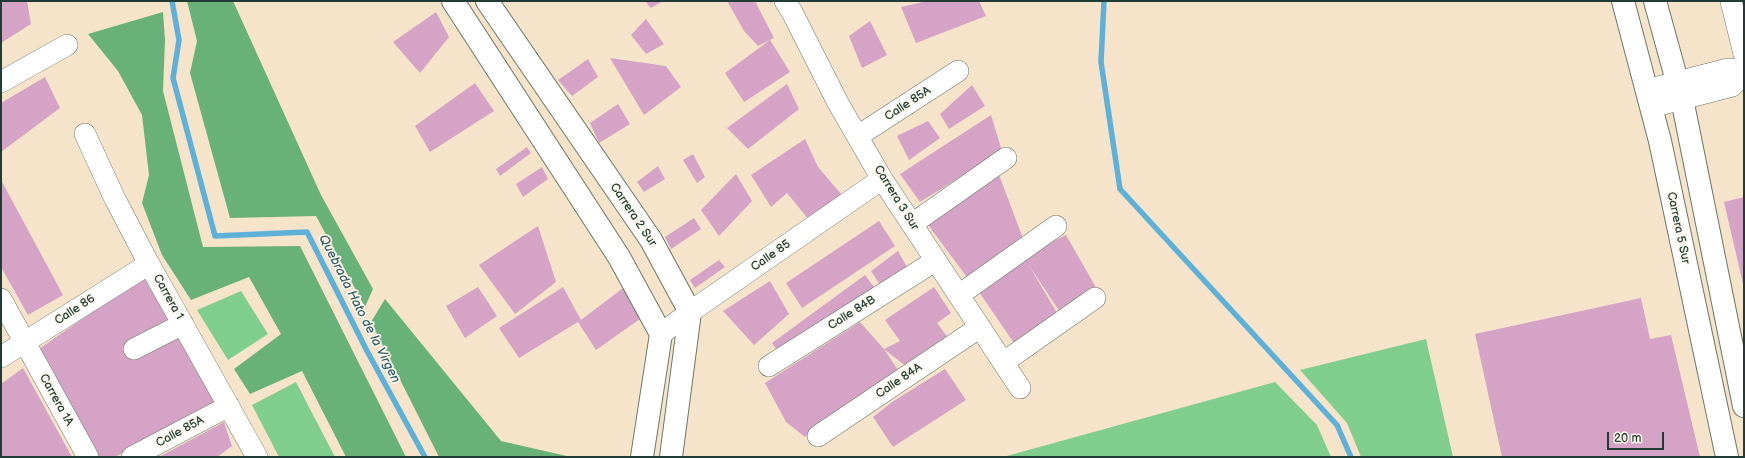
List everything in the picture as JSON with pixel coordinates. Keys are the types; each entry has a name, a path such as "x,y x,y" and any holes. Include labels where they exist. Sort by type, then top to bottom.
{"street":[{"path":"453,1 619,257 661,334 642,457"},
{"name":"Carrera 2 Sur","path":"487,1 651,240 690,312"},
{"name":"Carrera 5 Sur","path":"1623,1 1649,99 1727,457"},
{"path":"1655,1 1680,90 1744,406"},
{"name":"Carrera 3 Sur","path":"791,4 838,103 882,179 1020,388"},
{"path":"1736,7 1744,54"},
{"path":"1,82 66,45"},
{"path":"1649,99 1680,90 1728,68 1744,70"},
{"name":"Calle 85A","path":"858,136 958,71"},
{"path":"1680,90 1732,86 1744,74"},
{"name":"Carrera 1","path":"85,134 115,199 149,264 257,457"},
{"path":"912,224 1006,158"},
{"name":"Calle 85","path":"661,334 690,312 882,179"},
{"path":"959,295 1056,226"},
{"name":"Calle 84B","path":"769,366 935,261"},
{"name":"Calle 86","path":"2,354 25,343 149,264"},
{"path":"1004,362 1095,298"},
{"name":"Carrera 1A","path":"1,299 88,457"},
{"path":"671,457 690,312"},
{"path":"134,349 183,324"},
{"name":"Calle 84A","path":"818,436 980,327"},
{"name":"Calle 85A","path":"132,457 229,406"}],"green space":[{"path":"187,1 233,1 321,195 373,289 365,307 316,216 230,218 190,73 197,41"},
{"path":"163,12 165,40 163,91 203,247 300,246 406,457 346,457 302,371 250,394 234,369 281,334 249,277 191,300 162,255 142,203 149,175 142,115 118,71 88,34"},
{"path":"241,291 268,334 228,360 197,310"},
{"path":"385,299 501,441 571,457 439,457 371,322"},
{"path":"1426,339 1453,457 1361,457 1347,423 1300,370"},
{"path":"296,382 335,457 279,457 252,405"},
{"path":"1275,382 1317,425 1331,457 1003,457"}],"building":[{"path":"1,1 27,1 31,24 1,43"},
{"path":"645,1 663,1 651,8"},
{"path":"727,1 755,1 774,38 758,46 744,31"},
{"path":"927,1 979,1 986,16 916,43 901,7"},
{"path":"436,12 449,37 420,73 393,42"},
{"path":"646,19 664,44 646,54 631,35"},
{"path":"870,21 887,55 862,68 849,36"},
{"path":"770,40 790,72 744,102 725,73"},
{"path":"610,58 666,66 681,87 644,115"},
{"path":"588,59 598,77 572,96 558,80"},
{"path":"45,77 60,108 1,152 1,103"},
{"path":"475,83 494,111 430,152 415,126"},
{"path":"787,84 799,109 748,149 727,128"},
{"path":"972,85 985,106 949,129 940,114"},
{"path":"618,104 630,124 599,143 590,123"},
{"path":"991,115 1002,151 920,202 900,174"},
{"path":"928,121 940,138 909,160 897,136"},
{"path":"805,139 818,167 842,195 810,221 787,193 771,207 751,175"},
{"path":"527,147 531,153 500,176 496,169"},
{"path":"693,154 705,177 697,183 683,160"},
{"path":"658,166 665,179 644,192 637,182"},
{"path":"542,167 548,179 523,197 516,184"},
{"path":"998,172 1024,241 969,280 926,222"},
{"path":"736,174 752,201 719,236 701,210"},
{"path":"1,180 63,295 28,315 1,267"},
{"path":"1744,197 1744,284 1743,284 1724,202"},
{"path":"694,218 701,229 671,249 665,237"},
{"path":"879,221 895,246 802,308 786,283"},
{"path":"538,226 556,282 515,314 479,265"},
{"path":"1066,235 1097,289 1062,315 1028,264 1059,316 1016,346 977,289 1023,256"},
{"path":"898,251 908,269 898,277 893,274 881,286 871,271"},
{"path":"719,260 725,267 695,288 690,280"},
{"path":"148,273 221,399 115,457 98,457 39,349"},
{"path":"865,275 875,288 780,355 772,343"},
{"path":"770,281 789,314 754,345 723,311"},
{"path":"478,287 497,316 465,338 446,306"},
{"path":"563,287 581,320 623,288 640,319 596,350 578,322 519,358 499,328"},
{"path":"934,287 951,313 937,323 949,339 907,367 884,349 900,341 885,320"},
{"path":"1641,298 1650,339 1671,335 1700,457 1502,457 1475,334"},
{"path":"860,322 884,349 898,370 805,437 786,422 765,383"},
{"path":"23,368 72,457 1,457 1,384"},
{"path":"945,369 966,400 893,447 873,417 892,402"},
{"path":"224,422 232,446 217,457 159,457"}],"waterway":[{"name":"Quebrada Hato de la Virgen","path":"172,1 179,40 173,78 215,236 307,232 367,351 425,457"},
{"path":"1104,1 1101,62 1120,189 1337,425 1351,457"}]}
